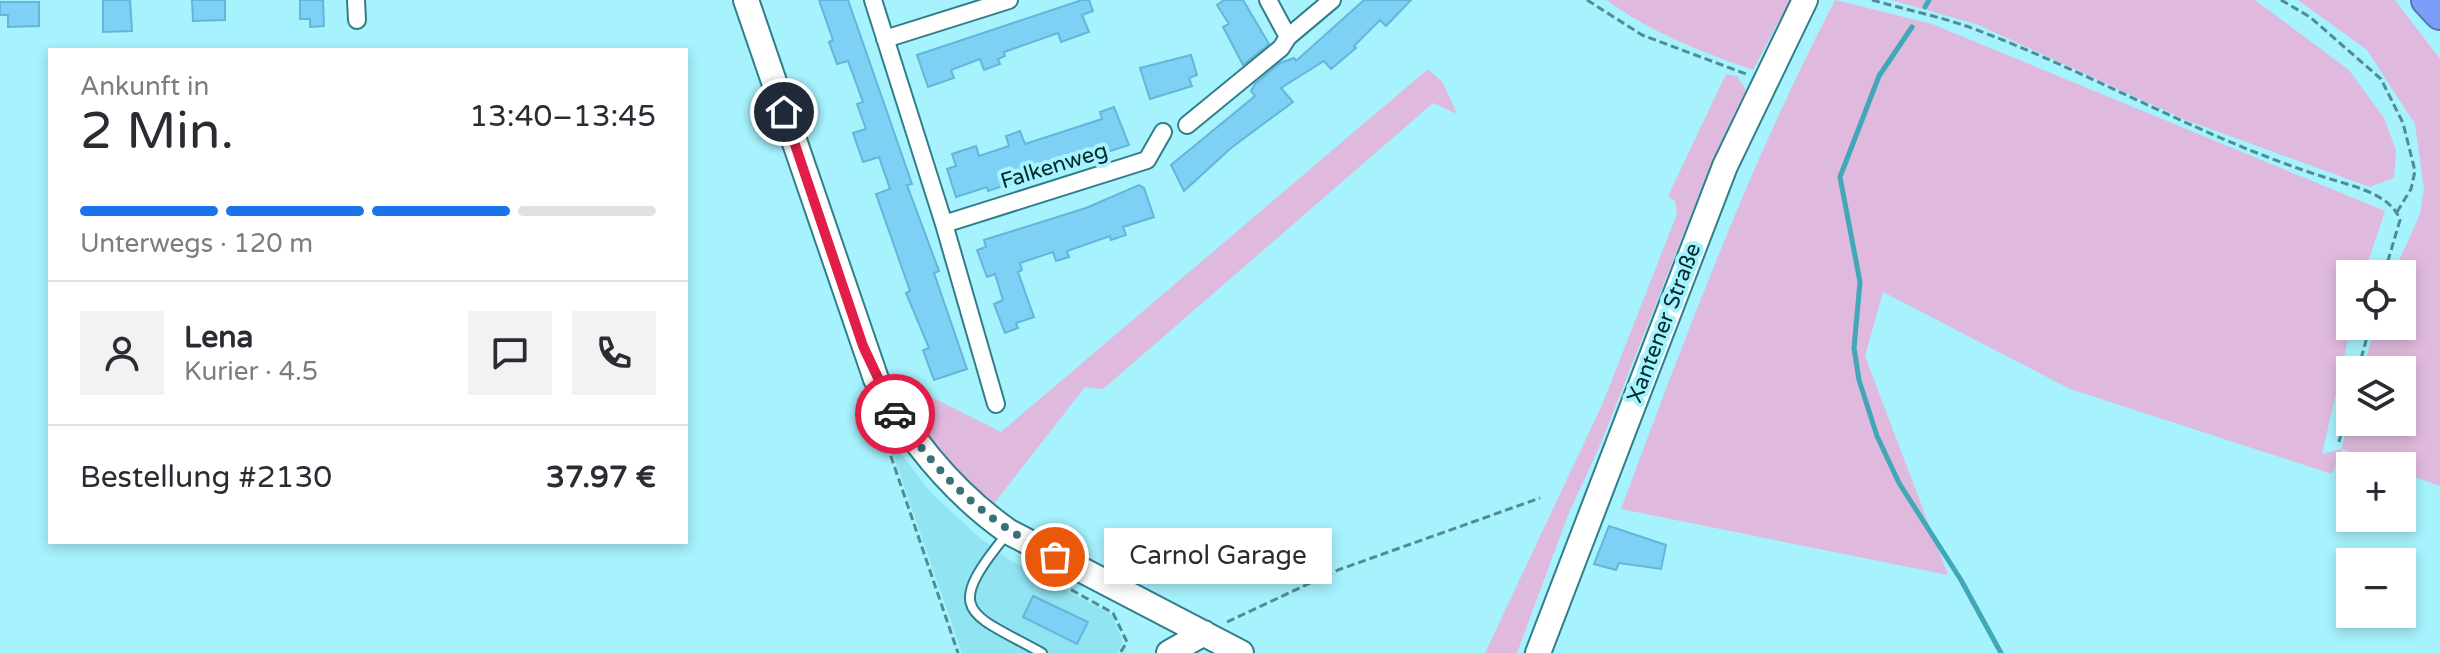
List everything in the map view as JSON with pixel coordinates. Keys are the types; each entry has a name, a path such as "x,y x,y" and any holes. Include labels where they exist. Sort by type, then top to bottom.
{"highway":[{"path":"2427,0 2440,14"}],"main road":[{"path":"746,0 876,379 895,413 937,469 985,515 1009,532 1241,653"},
{"name":"Xantener Straße","path":"1538,653 1687,261 1765,79 1805,0"},
{"path":"1169,653 1204,633"}],"street":[{"path":"356,0 357,20"},
{"path":"873,0 944,224 996,404"},
{"path":"885,39 1009,0"},
{"path":"1268,0 1288,37"},
{"path":"1187,125 1281,48 1288,37 1332,0"},
{"name":"Falkenweg","path":"944,224 1147,160 1163,132"}],"lane":[{"path":"1009,532 974,580 970,602 981,621 1042,653"}],"path":[{"path":"1587,0 1642,35 1765,79"},
{"path":"1596,7 1599,0"},
{"path":"1872,0 1978,30 2187,123 2312,174 2369,192 2397,212 2400,220 2388,260"},
{"path":"2281,0 2310,17 2381,79 2403,123 2415,171 2411,189 2397,212"},
{"path":"881,422 958,653"},
{"path":"2339,442 2341,436"},
{"path":"1204,633 1338,570 1540,498"},
{"path":"1120,653 1127,642"}],"shaded area":[{"path":"1607,0 1790,0 1753,70 1659,32"},
{"path":"1835,0 1932,24 2385,211 2369,260 2336,260 2336,340 2348,340 2344,356 2336,356 2336,392 2322,454 2341,449 2345,436 2416,436 2416,356 2367,356 2371,340 2416,340 2416,260 2399,260 2420,214 2424,189 2415,124 2367,50 2298,0 2395,0 2440,59 2440,486 2416,477 2416,452 2350,452 2342,449 2336,452 2332,474 2070,389 1883,292 1865,356 1948,575 1621,509 1694,315 1747,187"},
{"path":"1891,0 2255,0 2349,70 2384,118 2396,150 2394,178 2370,187 2186,120 1976,24"},
{"path":"1428,69 1443,83 1457,114 1433,103 1103,389 1085,387 992,506 960,475 910,413 887,375 1001,432"},
{"path":"1726,74 1737,76 1746,90 1713,159 1601,443 1568,515 1517,653 1485,653 1602,405 1677,214 1675,201 1668,196"},
{"path":"886,434 930,492 981,539 1010,560 1112,615 1123,642 1117,653 962,653"}],"building":[{"path":"103,0 130,0 132,31 103,32"},
{"path":"192,0 225,0 225,20 193,21"},
{"path":"300,0 323,0 324,26 310,27 310,19 300,19"},
{"path":"819,0 848,0 912,184 907,185 939,271 934,273 967,369 934,380 923,350 929,348 906,293 910,291 876,194 890,189 879,157 863,162 853,133 866,129 857,104 863,102 848,61 837,64 829,42 833,40"},
{"path":"1089,0 1093,11 1082,15 1089,32 1061,42 1058,33 1004,52 1005,56 998,59 1000,64 984,70 980,59 951,70 954,78 928,87 917,55"},
{"path":"1224,0 1243,0 1269,44 1243,65 1223,27 1229,24 1217,5"},
{"path":"1364,0 1411,0 1386,26 1380,20 1354,46 1356,48 1331,69 1324,61 1281,88 1293,102 1231,148 1184,191 1171,165 1255,96 1251,91 1255,84 1280,63 1294,58 1296,61"},
{"path":"0,2 39,2 39,26 8,27 8,15 0,15"},
{"path":"1191,55 1197,75 1189,78 1192,86 1150,99 1140,68"},
{"path":"1114,107 1129,145 988,191 987,187 956,197 947,169 956,166 952,154 976,146 979,156 1009,146 1006,136 1020,131 1025,144 1102,119 1100,112"},
{"path":"1139,185 1144,188 1154,217 1123,227 1126,235 1111,240 1110,236 1067,251 1069,257 1056,261 1053,252 1020,263 1022,270 1018,272 1034,317 1016,323 1018,328 1005,333 994,304 1003,300 995,274 987,277 977,250 986,247 984,240 1086,208"},
{"path":"1609,526 1666,545 1661,569 1619,563 1616,570 1594,564"},
{"path":"1033,596 1088,622 1077,644 1023,617"}],"waterway":[{"path":"1925,7 1929,0"},
{"path":"1912,27 1879,76 1840,177 1860,282 1854,348 1859,380 1877,436 1899,483 1961,580 2001,653"}],"way so far":[{"path":"895,414 958,492 1009,532 1055,557"}],"place":[{"name":"Carnol Garage","path":"1055,557"}],"route":[{"path":"784,112 863,346 895,414"}]}
